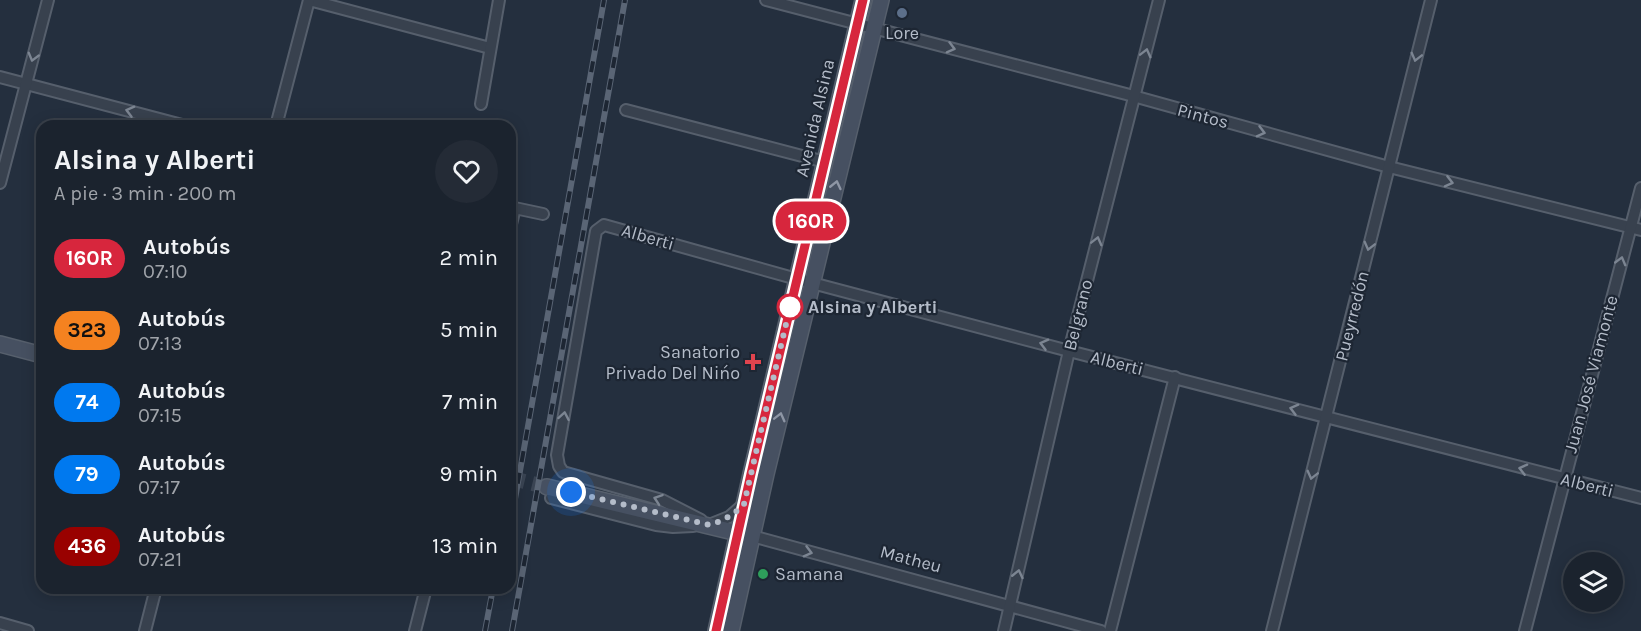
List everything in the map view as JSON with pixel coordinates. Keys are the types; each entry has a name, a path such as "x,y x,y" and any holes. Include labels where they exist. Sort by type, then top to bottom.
{"main road":[{"name":"Avenida Alsina","path":"716,631 732,557 745,534 744,504 863,0"},
{"name":"Avenida Alsina","path":"731,631 745,534 813,283 881,0"},
{"path":"0,344 36,354"},
{"name":"Matheu","path":"549,492 745,534"}],"street":[{"path":"0,183 48,0"},
{"path":"278,120 309,0 490,48"},
{"path":"481,104 499,0"},
{"name":"Pintos","path":"766,0 1389,167 1636,229"},
{"name":"Belgrano","path":"1004,631 1069,351 1159,0"},
{"name":"Pueyrredón","path":"1272,631 1431,0"},
{"path":"0,77 163,120"},
{"path":"626,110 825,162"},
{"name":"Juan José Viamonte","path":"1525,631 1563,479 1636,229 1641,188"},
{"path":"516,208 543,214"},
{"name":"Alberti","path":"563,472 557,455 596,231 604,225 1069,351 1641,498"},
{"path":"1110,631 1175,377"},
{"name":"Matheu","path":"563,472 662,500 710,525 726,538 731,547 732,557"},
{"path":"710,525 729,518 744,504"},
{"name":"Matheu","path":"745,534 1101,631"},
{"path":"145,631 154,594"},
{"path":"415,631 424,594"},
{"path":"0,623 28,631"}],"tunnel":[{"path":"516,479 547,487"}],"railway":[{"path":"516,493 604,0"},
{"path":"512,631 625,0"},
{"path":"485,631 492,594"}],"bus line":[{"name":"160R","path":"716,631 863,0"}],"place":[{"name":"Lore","path":"902,13"},
{"name":"Alsina y Alberti","path":"790,307"},
{"name":"Sanatorio Privado Del Nińo","path":"753,362"},
{"name":"Samana","path":"763,574"}],"route":[{"path":"571,492 710,525 729,518 737,512 744,504 790,307"}]}
